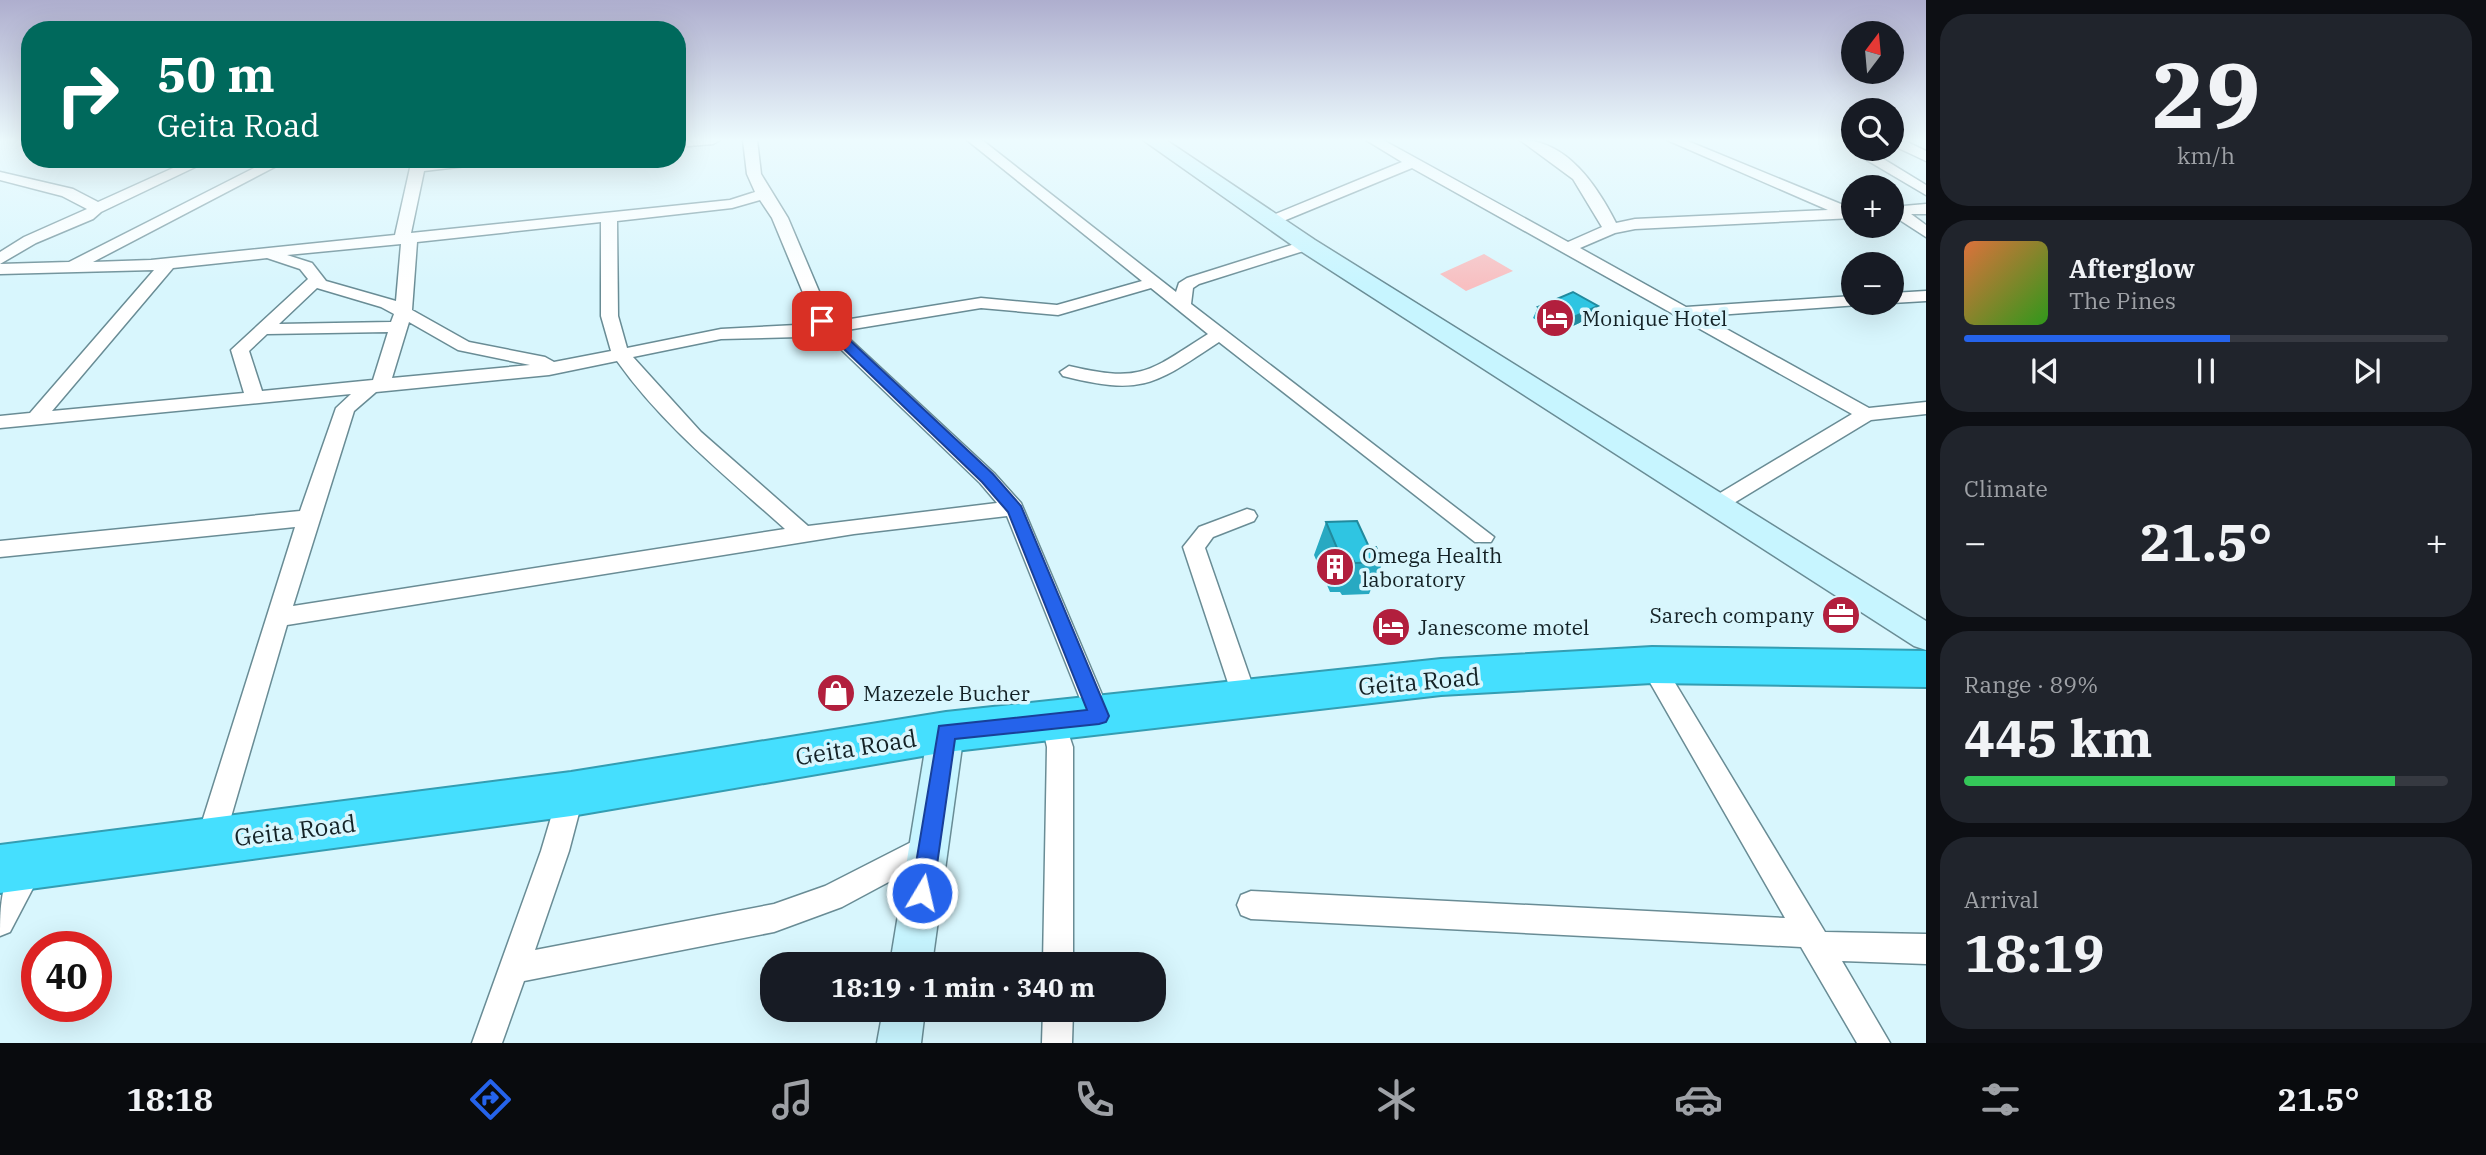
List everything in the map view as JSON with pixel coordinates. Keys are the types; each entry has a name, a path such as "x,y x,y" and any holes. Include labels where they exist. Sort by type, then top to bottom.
{"highway":[{"name":"Geita Road","path":"16,867 571,794 946,732 1441,677 1652,665 1926,669"}],"main road":[{"path":"1224,189 1307,245 1926,637"},
{"path":"913,952 946,732"},
{"path":"899,1043 902,1022"}],"street":[{"path":"43,189 92,202 96,209"},
{"path":"1,260 30,240 88,216 96,209 140,189"},
{"path":"69,267 225,189"},
{"path":"210,841 308,518 345,408 375,388 401,319 406,239 414,189"},
{"path":"761,189 780,218 827,327 987,478 1014,508 1099,716"},
{"path":"1036,189 1219,334 1483,537"},
{"path":"1271,221 1349,189"},
{"path":"1461,189 1866,414"},
{"path":"1589,189 1599,202 1611,229"},
{"path":"1793,189 1841,208"},
{"path":"1,260 69,267 167,264 732,204 763,194"},
{"path":"1904,210 1926,209"},
{"path":"1567,248 1611,229 1635,224 1841,214"},
{"path":"609,217 611,331 621,356 654,397 804,534"},
{"path":"1904,218 1926,232"},
{"path":"0,422 375,388 565,367 721,334 800,332 981,303 1058,310 1160,285 1187,284 1307,245"},
{"path":"262,254 301,264 325,286 382,301 401,319 464,346 565,367"},
{"path":"35,419 167,264"},
{"path":"255,399 239,353 316,279"},
{"path":"1183,303 1187,284"},
{"path":"1904,297 1926,296"},
{"path":"1685,312 1841,302"},
{"path":"261,329 401,319"},
{"path":"1069,372 1100,380 1144,380 1155,376 1219,334"},
{"path":"1717,504 1866,414 1926,408"},
{"path":"279,617 804,534 1014,508"},
{"path":"1245,698 1194,547 1206,532 1247,516"},
{"path":"0,549 308,518"},
{"path":"1652,665 1874,1043"},
{"path":"1053,721 1060,747 1058,952"},
{"path":"487,1043 516,968 571,794"},
{"path":"516,968 774,918 832,897 929,846"},
{"path":"0,922 16,867"},
{"path":"1251,905 1926,949"},
{"path":"1057,1043 1058,1022"}],"shaded area":[{"path":"1484,254 1513,271 1466,291 1440,274"}],"building":[{"path":"1573,292 1598,306 1563,322 1538,307"},
{"path":"1357,521 1369,547 1376,547 1383,562 1355,563 1353,560 1342,560 1326,522"}],"place":[{"name":"Monique Hotel","path":"1555,318"},
{"name":"Omega Health laboratory","path":"1335,567"},
{"name":"Sarech company","path":"1841,615"},
{"name":"Janescome motel","path":"1391,627"},
{"name":"Mazezele Bucher","path":"836,693"}],"route":[{"path":"822,321 987,478 1015,510 1022,521 1099,716 946,732 922,893"}]}
